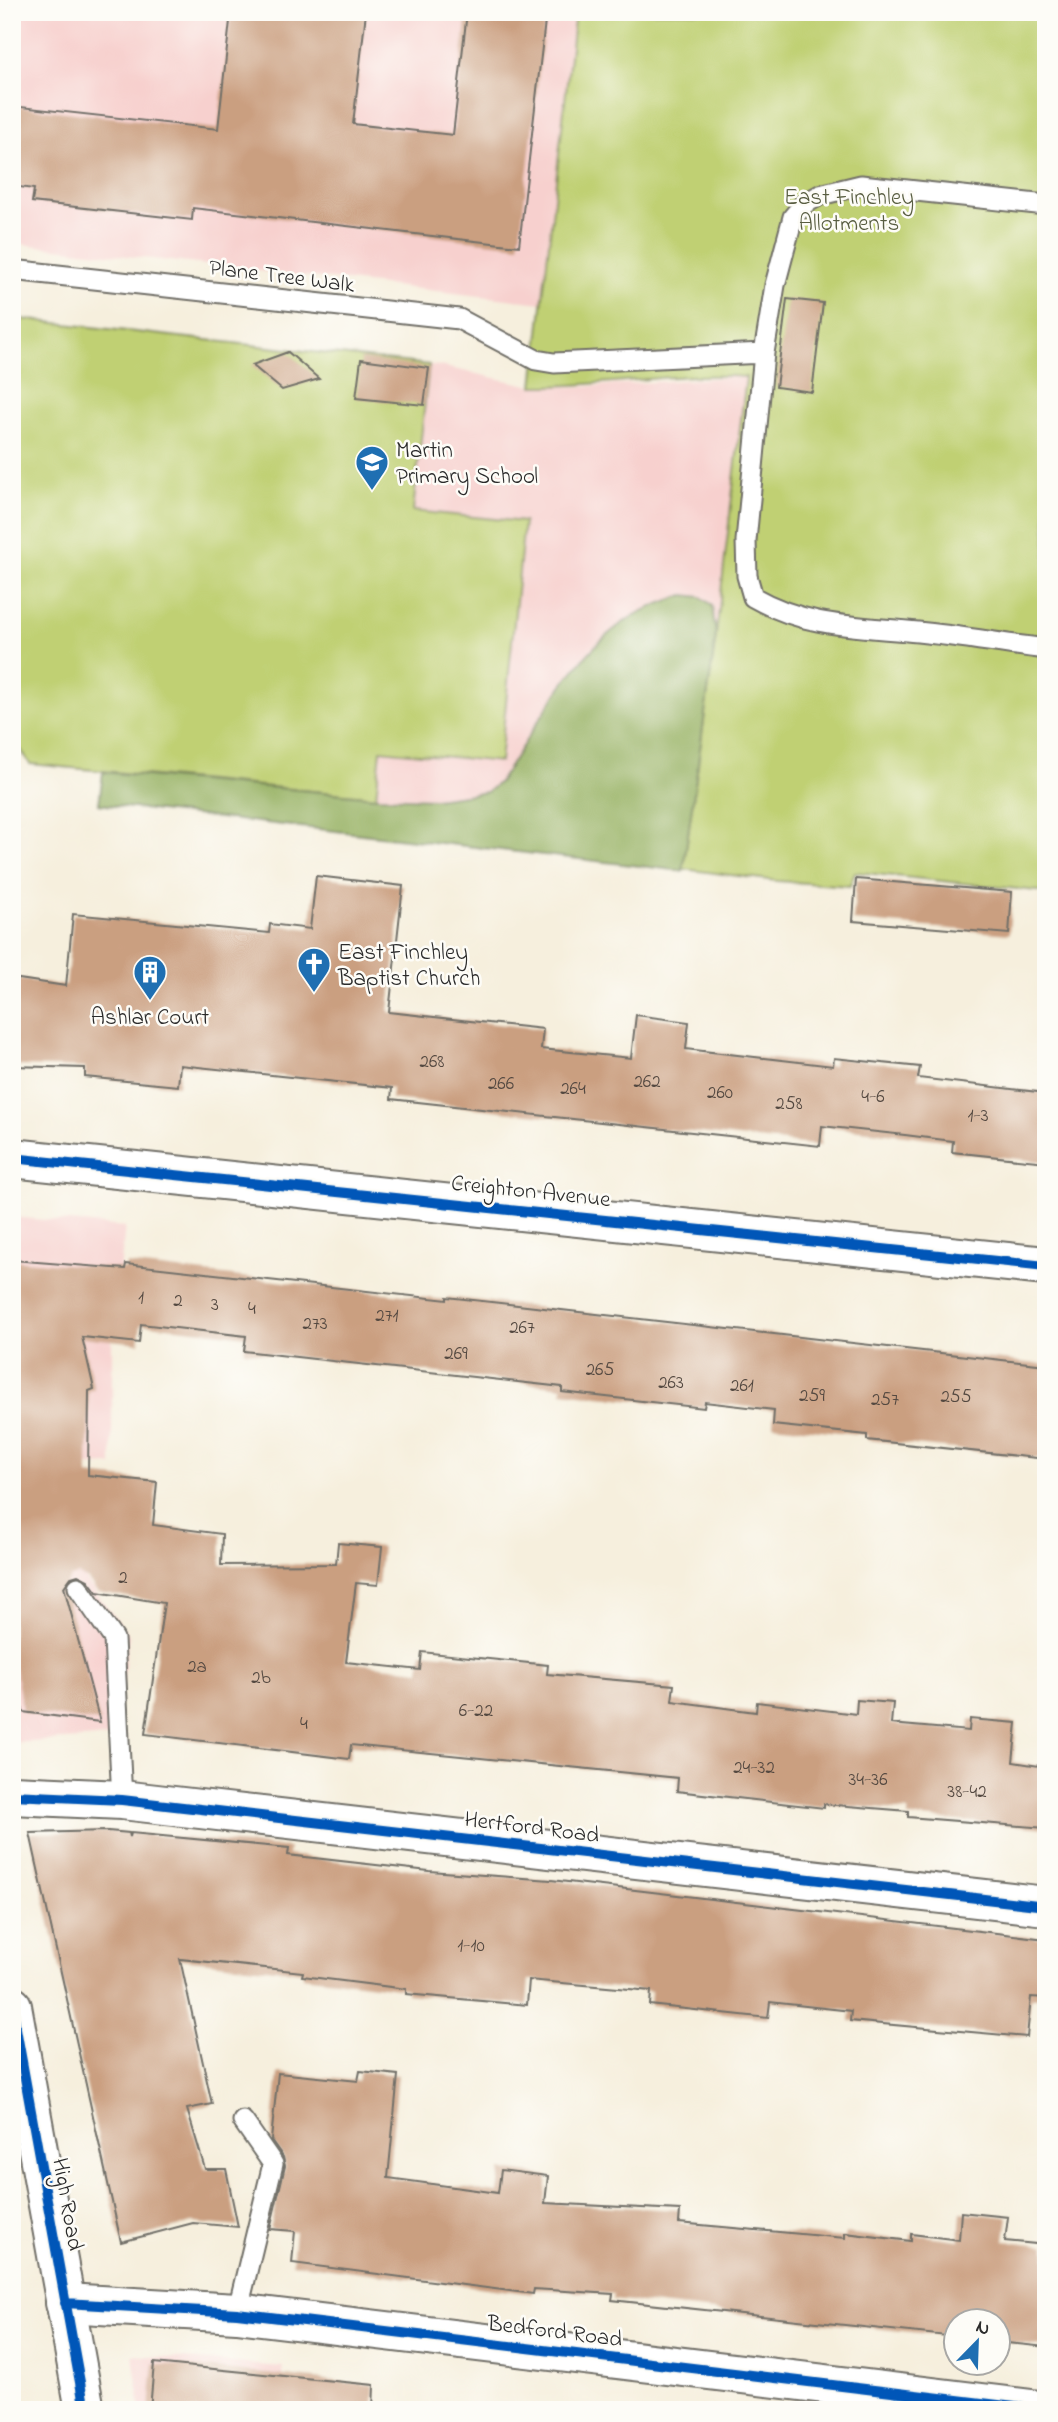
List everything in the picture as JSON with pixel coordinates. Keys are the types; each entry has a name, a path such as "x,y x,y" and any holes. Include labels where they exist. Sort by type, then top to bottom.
{"street":[{"name":"Creighton Avenue","path":"12,1158 1046,1266"},
{"name":"Hertford Road","path":"12,1795 122,1800 1046,1906"},
{"name":"High Road","path":"12,2006 85,2410"},
{"name":"Bedford Road","path":"65,2303 237,2313 1040,2410"}],"lane":[{"path":"1046,205 861,185 820,195 804,204 793,217 775,285 764,353 746,541 747,576 753,597 782,614 821,624 922,632 1046,649"},
{"name":"Plane Tree Walk","path":"12,270 459,320 536,360 571,364 764,353"},
{"path":"78,1587 114,1639 122,1800"},
{"path":"237,2313 273,2164 243,2121"}],"shaded area":[{"path":"12,12 575,12 542,303 12,243"},
{"name":"Martin Primary School","path":"12,318 440,366 533,386 580,387 746,376 716,635 683,871 99,804 103,772 30,764 21,750 12,749"},
{"path":"12,1217 125,1227 112,1341 112,1465 52,1467 86,1580 129,1635 115,1737 12,1743"},
{"path":"133,2355 283,2367 285,2410 141,2410"}],"green space":[{"name":"East Finchley Allotments","path":"575,12 1046,12 1046,892 855,872 850,886 777,881 683,869 716,635 746,377 668,377 533,386"},
{"name":"Martin Primary School","path":"12,318 429,365 413,511 524,522 500,762 381,750 376,797 30,764 21,750 12,749"},
{"path":"684,595 701,597 712,605 716,635 683,871 99,804 103,772 376,797 435,799 487,792 499,782 569,677 602,640 636,615"}],"building":[{"path":"231,12 366,12 353,124 453,135 467,12 546,12 519,246 193,208 192,220 32,202 34,189 12,186 12,106 218,129"},
{"path":"787,299 823,303 812,392 776,387"},
{"path":"288,352 319,379 282,390 252,365"},
{"path":"361,359 429,368 424,405 356,398"},
{"path":"316,876 403,886 389,1012 543,1029 541,1049 631,1058 636,1015 689,1022 686,1049 833,1066 834,1058 920,1067 918,1078 1046,1093 1046,1162 952,1152 953,1141 905,1135 822,1126 820,1146 391,1099 392,1088 180,1065 178,1086 85,1077 85,1068 12,1066 12,978 66,986 73,914 269,933 270,924 310,929"},
{"path":"856,879 1012,892 1009,934 853,921"},
{"path":"12,1260 125,1269 126,1264 447,1300 447,1297 1046,1365 1046,1459 867,1440 867,1435 773,1425 774,1410 705,1402 704,1408 562,1392 562,1387 244,1351 246,1336 141,1324 139,1343 82,1337 94,1389 89,1391 88,1475 157,1482 153,1525 222,1534 221,1565 336,1564 338,1543 382,1547 378,1585 356,1583 346,1662 420,1670 422,1652 548,1665 547,1674 674,1685 672,1701 756,1712 757,1702 856,1714 857,1700 893,1703 891,1724 969,1731 970,1719 1017,1723 1013,1762 1046,1767 1046,1828 908,1817 908,1811 824,1804 824,1808 677,1791 678,1778 351,1745 349,1759 145,1734 164,1603 97,1592 88,1580 78,1575 71,1577 64,1587 100,1722 23,1712 12,1654"},
{"path":"30,1833 129,1833 130,1837 131,1833 289,1848 288,1855 429,1871 551,1880 1046,1939 1046,1998 1031,1997 1027,2037 850,2021 851,2011 770,2002 768,2018 650,2005 651,1991 529,1980 527,2005 406,1994 406,1989 302,1976 303,1972 180,1959 212,2104 187,2109 205,2169 226,2169 238,2227 193,2223 121,2242"},
{"path":"360,2071 398,2075 388,2178 498,2193 501,2170 548,2176 545,2203 680,2210 679,2223 845,2238 845,2233 911,2241 911,2234 959,2240 961,2212 1008,2217 1005,2241 1046,2245 1046,2347 1012,2343 1012,2306 942,2306 942,2335 612,2300 613,2294 534,2289 533,2294 292,2263 295,2231 270,2229 285,2166 283,2157 271,2140 278,2073 358,2081"},
{"path":"154,2363 374,2385 373,2410 150,2410"}],"cycle path":[{"path":"12,1158 1046,1266"},
{"path":"12,1795 122,1800 1046,1906"},
{"path":"12,2006 85,2410"},
{"path":"65,2303 237,2313 1040,2410"}],"place":[{"name":"Martin Primary School","path":"372,492"},
{"name":"East Finchley Baptist Church","path":"314,994"},
{"name":"Ashlar Court","path":"150,1002"}]}
